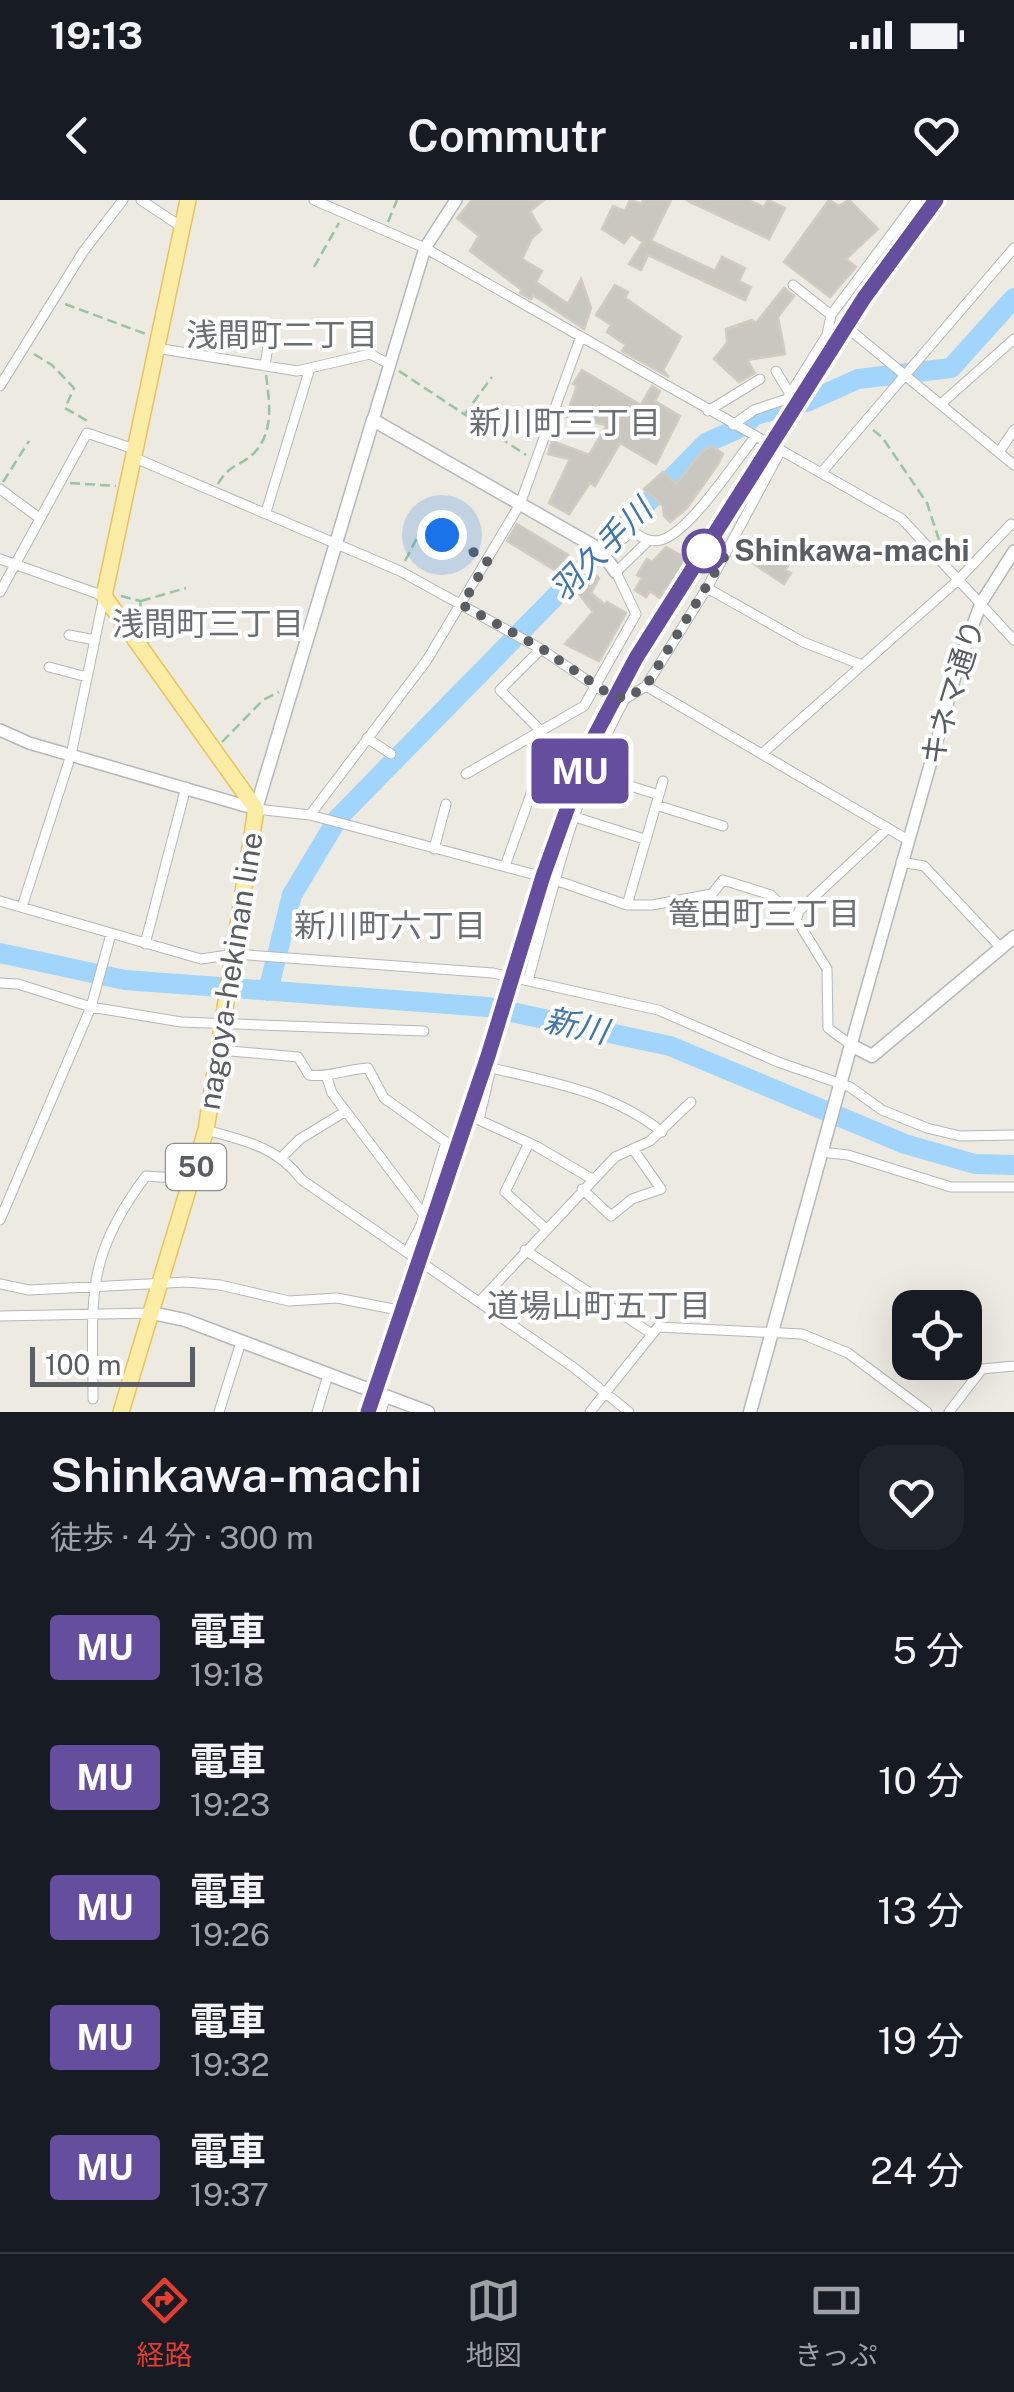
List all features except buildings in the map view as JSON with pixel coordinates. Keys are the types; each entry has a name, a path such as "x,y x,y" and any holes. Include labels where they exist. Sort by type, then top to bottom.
{"main road":[{"path":"104,596 188,200"},
{"path":"256,809 373,420 606,554 616,572"},
{"name":"nagoya-hekinan line","path":"104,596 256,809 206,1130 121,1412"},
{"path":"750,1412 851,1045 872,1056 1014,937"},
{"path":"152,1313 185,1320 428,1412"}],"street":[{"path":"0,386 83,252 123,200"},
{"path":"141,200 180,226"},
{"path":"314,200 425,248 902,519 1014,640"},
{"path":"373,420 425,248 456,200"},
{"path":"733,426 754,410 787,399 827,335 831,315 917,200"},
{"path":"822,472 1012,254"},
{"path":"793,285 831,315"},
{"path":"265,366 270,332"},
{"path":"855,334 1014,465"},
{"path":"310,815 428,660 520,504 580,339"},
{"path":"942,404 1014,340"},
{"path":"157,343 265,366 310,368 370,354 390,364"},
{"path":"266,512 310,368"},
{"path":"776,371 790,394"},
{"path":"708,411 760,380"},
{"path":"999,452 1014,430"},
{"path":"0,592 87,432 400,571 541,648 606,692 625,699"},
{"path":"606,554 632,531 648,541 662,540 680,529 755,437"},
{"path":"528,981 572,816 589,774 625,699 646,686 708,588 781,450"},
{"path":"0,488 38,517"},
{"name":"キネマ通り","path":"763,753 958,582 1011,524"},
{"path":"466,774 584,706 636,614 616,572 648,541"},
{"name":"キネマ通り","path":"851,1045 908,840 981,603 1014,550"},
{"path":"0,559 104,596 71,754 22,907"},
{"path":"708,588 803,642 862,665"},
{"path":"69,635 94,640"},
{"path":"541,648 500,690 542,732"},
{"path":"50,668 87,677"},
{"path":"646,686 908,840"},
{"path":"0,730 29,743 256,809 310,815 555,880 627,905 652,905 712,894 723,880 770,896 796,921 827,968 828,1028 851,1045"},
{"path":"366,738 391,754"},
{"path":"589,774 724,826"},
{"path":"505,866 536,777"},
{"path":"627,905 663,781"},
{"path":"146,944 186,787"},
{"path":"434,849 446,804"},
{"path":"572,816 644,839"},
{"path":"796,921 798,911 886,830"},
{"path":"902,862 924,866 1001,948"},
{"path":"0,901 200,959 235,957 493,973 658,1010 928,1128 960,1136 1014,1135"},
{"path":"0,1220 91,1006 110,935"},
{"path":"0,983 18,984 91,1006 182,1022 424,1031"},
{"path":"219,1050 298,1057 309,1076 327,1078 339,1070 368,1068 384,1098 446,1142 424,1216 408,1250"},
{"path":"592,1179 479,1120 491,1068 592,1094 634,1110 662,1132"},
{"path":"327,1078 332,1093 424,1216"},
{"path":"479,1302 615,1157 662,1132 691,1102"},
{"path":"282,1157 300,1139 346,1111"},
{"path":"206,1130 250,1140 282,1157 302,1180 573,1366 629,1412"},
{"path":"529,1143 505,1192 545,1228"},
{"path":"822,1148 951,1187 1014,1187"},
{"path":"582,1189 611,1216 632,1199 661,1190 632,1149"},
{"path":"93,1399 92,1285 104,1244 146,1176 192,1179"},
{"path":"525,1250 652,1334"},
{"path":"0,1284 29,1290 161,1281 220,1285 288,1301 337,1298 393,1309"},
{"path":"0,1316 152,1313"},
{"path":"590,1412 658,1326 802,1334 848,1353 927,1412"},
{"path":"220,1412 241,1342"},
{"path":"949,1412 982,1369 1014,1366"},
{"path":"317,1412 328,1375"},
{"path":"381,1412 386,1396"}],"path":[{"path":"384,230 397,200"},
{"path":"314,267 338,229 342,212"},
{"path":"55,298 157,343"},
{"path":"24,348 52,365 74,388 65,408 90,424 87,432"},
{"path":"390,364 536,461"},
{"path":"215,490 226,469 254,453 269,426 265,366"},
{"path":"464,414 492,377"},
{"path":"864,424 882,437 927,504 950,573"},
{"path":"0,488 29,441"},
{"path":"58,482 107,484 128,490"},
{"path":"400,571 418,536 436,545 442,535 488,560"},
{"path":"140,601 186,588"},
{"path":"214,751 263,700 278,692 291,692"}],"waterway":[{"name":"羽久手川","path":"268,991 292,895 338,818 706,443 744,426 755,415 809,401 858,379 951,368 1014,298"},
{"name":"新川","path":"0,953 125,980 488,1007 670,1046 905,1144 975,1164 1014,1165"}],"railway":[{"path":"781,430 864,298 936,200"},
{"path":"368,1412 487,1059 547,858 575,779 613,700 682,575 733,494 789,418"}],"train":[{"name":"MU","path":"368,1412 488,1056 543,876 591,743 636,658 864,298 936,200"}],"place":[{"name":"Shinkawa-machi","path":"704,551"}],"district":[{"name":"浅間町二丁目","path":"282,335"},
{"name":"新川町三丁目","path":"565,423"},
{"name":"浅間町三丁目","path":"208,624"},
{"name":"篭田町三丁目","path":"764,914"},
{"name":"新川町六丁目","path":"390,926"},
{"name":"道場山町五丁目","path":"599,1306"}],"route":[{"path":"442,535 488,560 462,605 541,648 606,692 625,699 646,686 726,554 704,551"}]}
